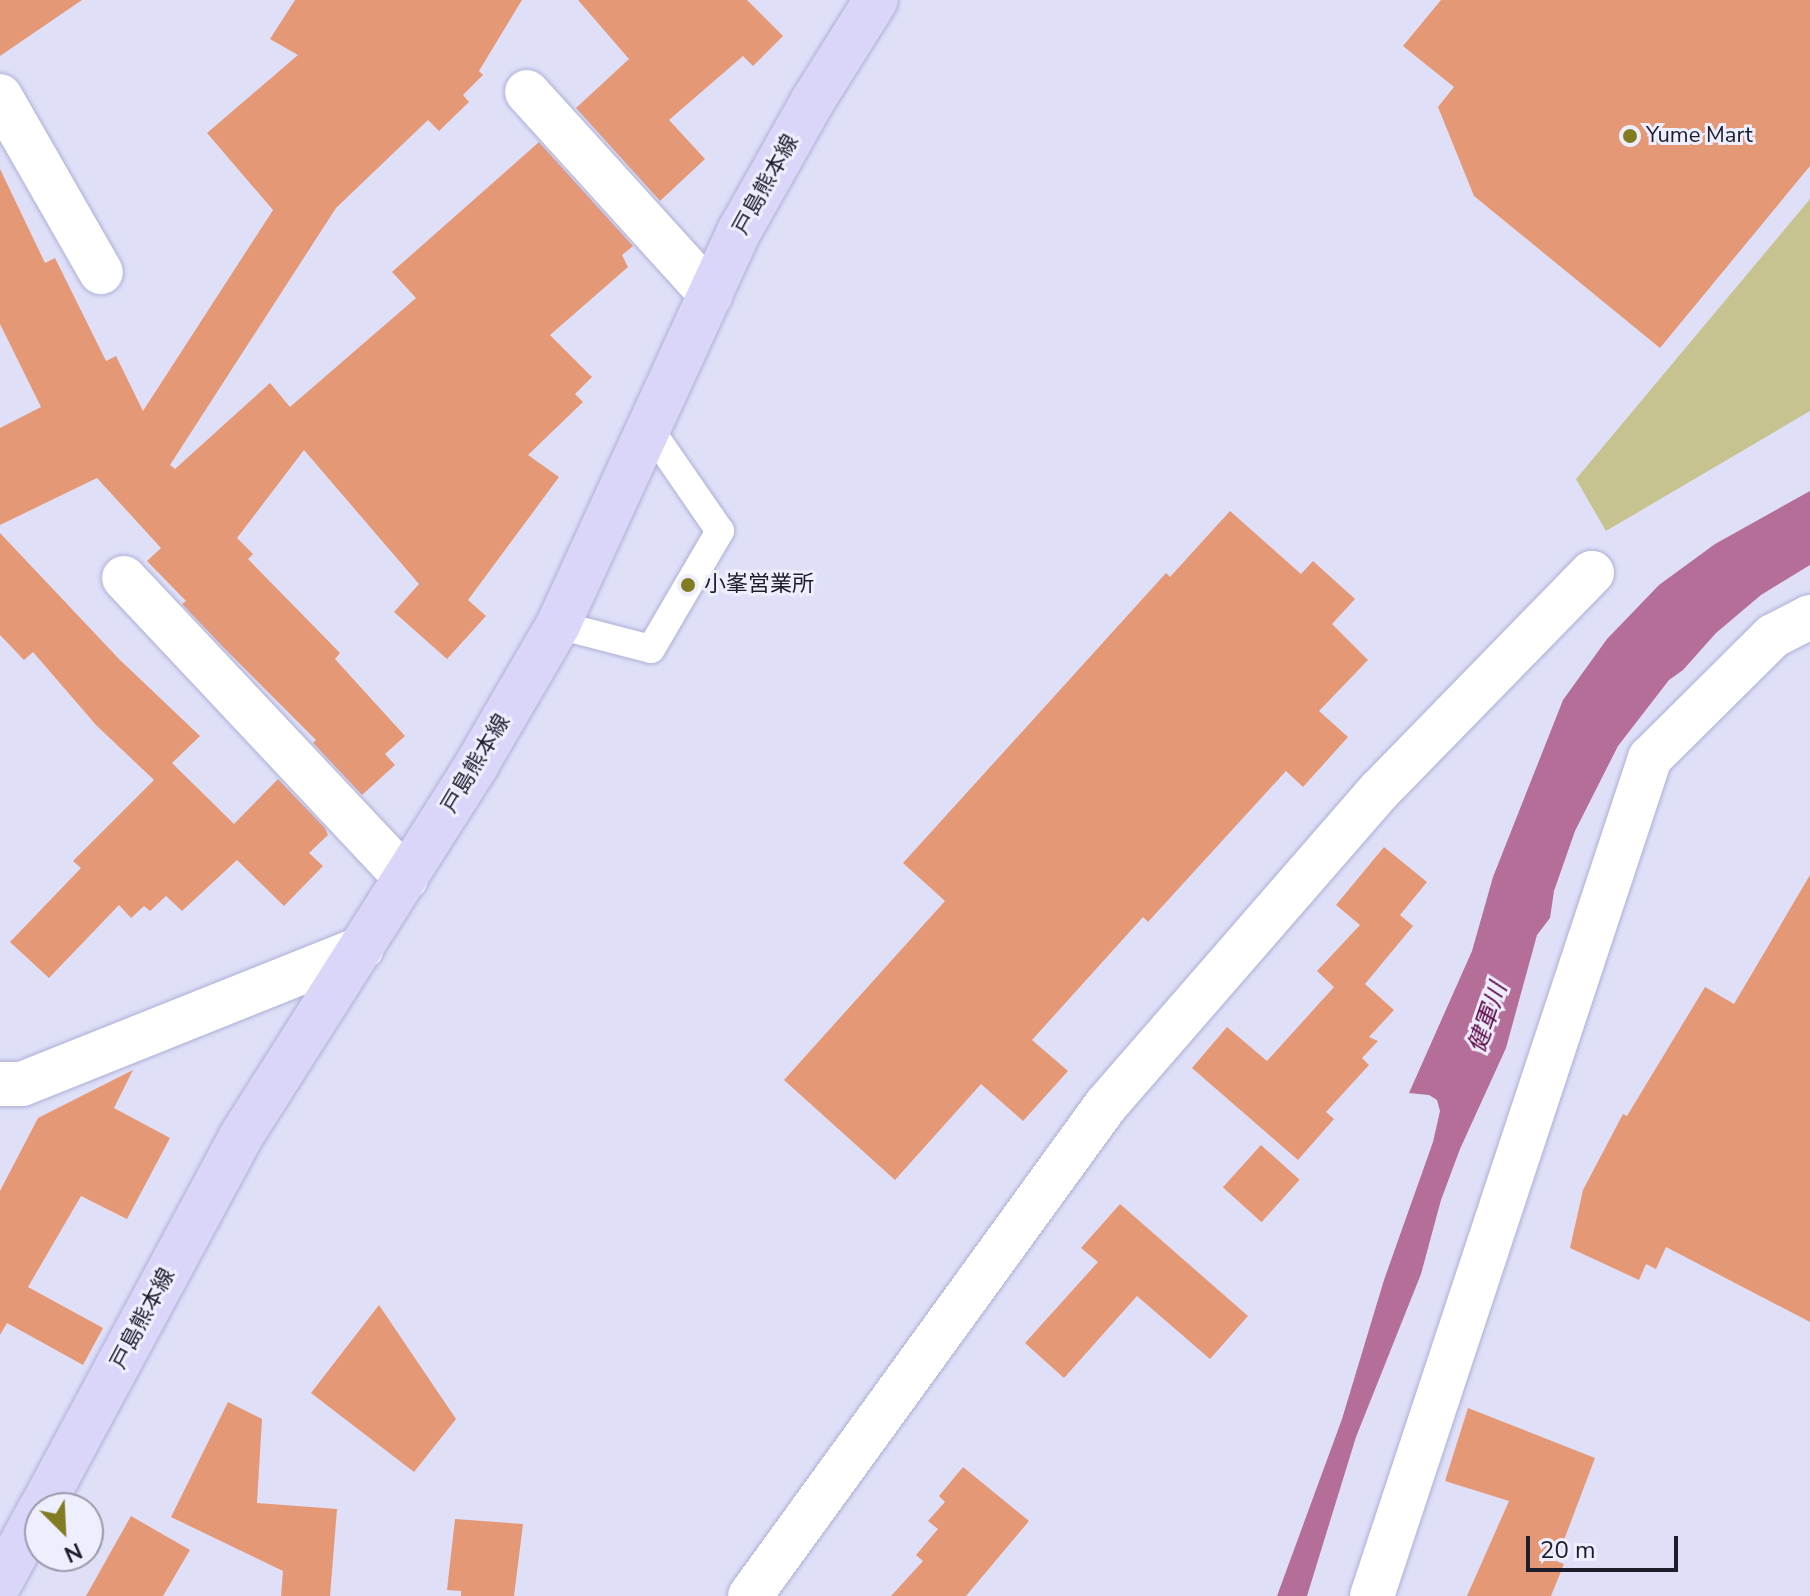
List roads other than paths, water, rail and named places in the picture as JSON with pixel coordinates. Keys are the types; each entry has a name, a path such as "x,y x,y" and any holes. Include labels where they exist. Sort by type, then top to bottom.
{"main road":[{"name":"戸島熊本線","path":"49,1492 240,1138 477,764 558,625 740,230 812,102 876,0"},
{"name":"戸島熊本線","path":"0,1583 24,1539"}],"street":[{"path":"527,92 710,294"},
{"path":"0,96 101,272"},
{"path":"750,1596 1106,1105 1379,791 1592,573"},
{"path":"124,578 406,878"},
{"path":"1372,1596 1650,758 1773,636 1810,617"},
{"path":"7,1094 362,948"}],"lane":[{"path":"558,625 651,649 720,531 649,428"}],"water":[{"name":"健軍川","path":"1810,491 1810,565 1761,595 1716,633 1683,670 1669,680 1618,746 1575,831 1554,891 1550,918 1537,935 1506,1048 1460,1149 1441,1200 1421,1274 1356,1437 1307,1596 1277,1596 1342,1419 1384,1280 1433,1142 1440,1111 1437,1100 1429,1095 1409,1093 1472,951 1493,877 1563,700 1607,639 1659,585 1715,544"}],"place":[{"name":"Yume Mart","path":"1630,136"},
{"name":"小峯営業所","path":"688,585"}]}
